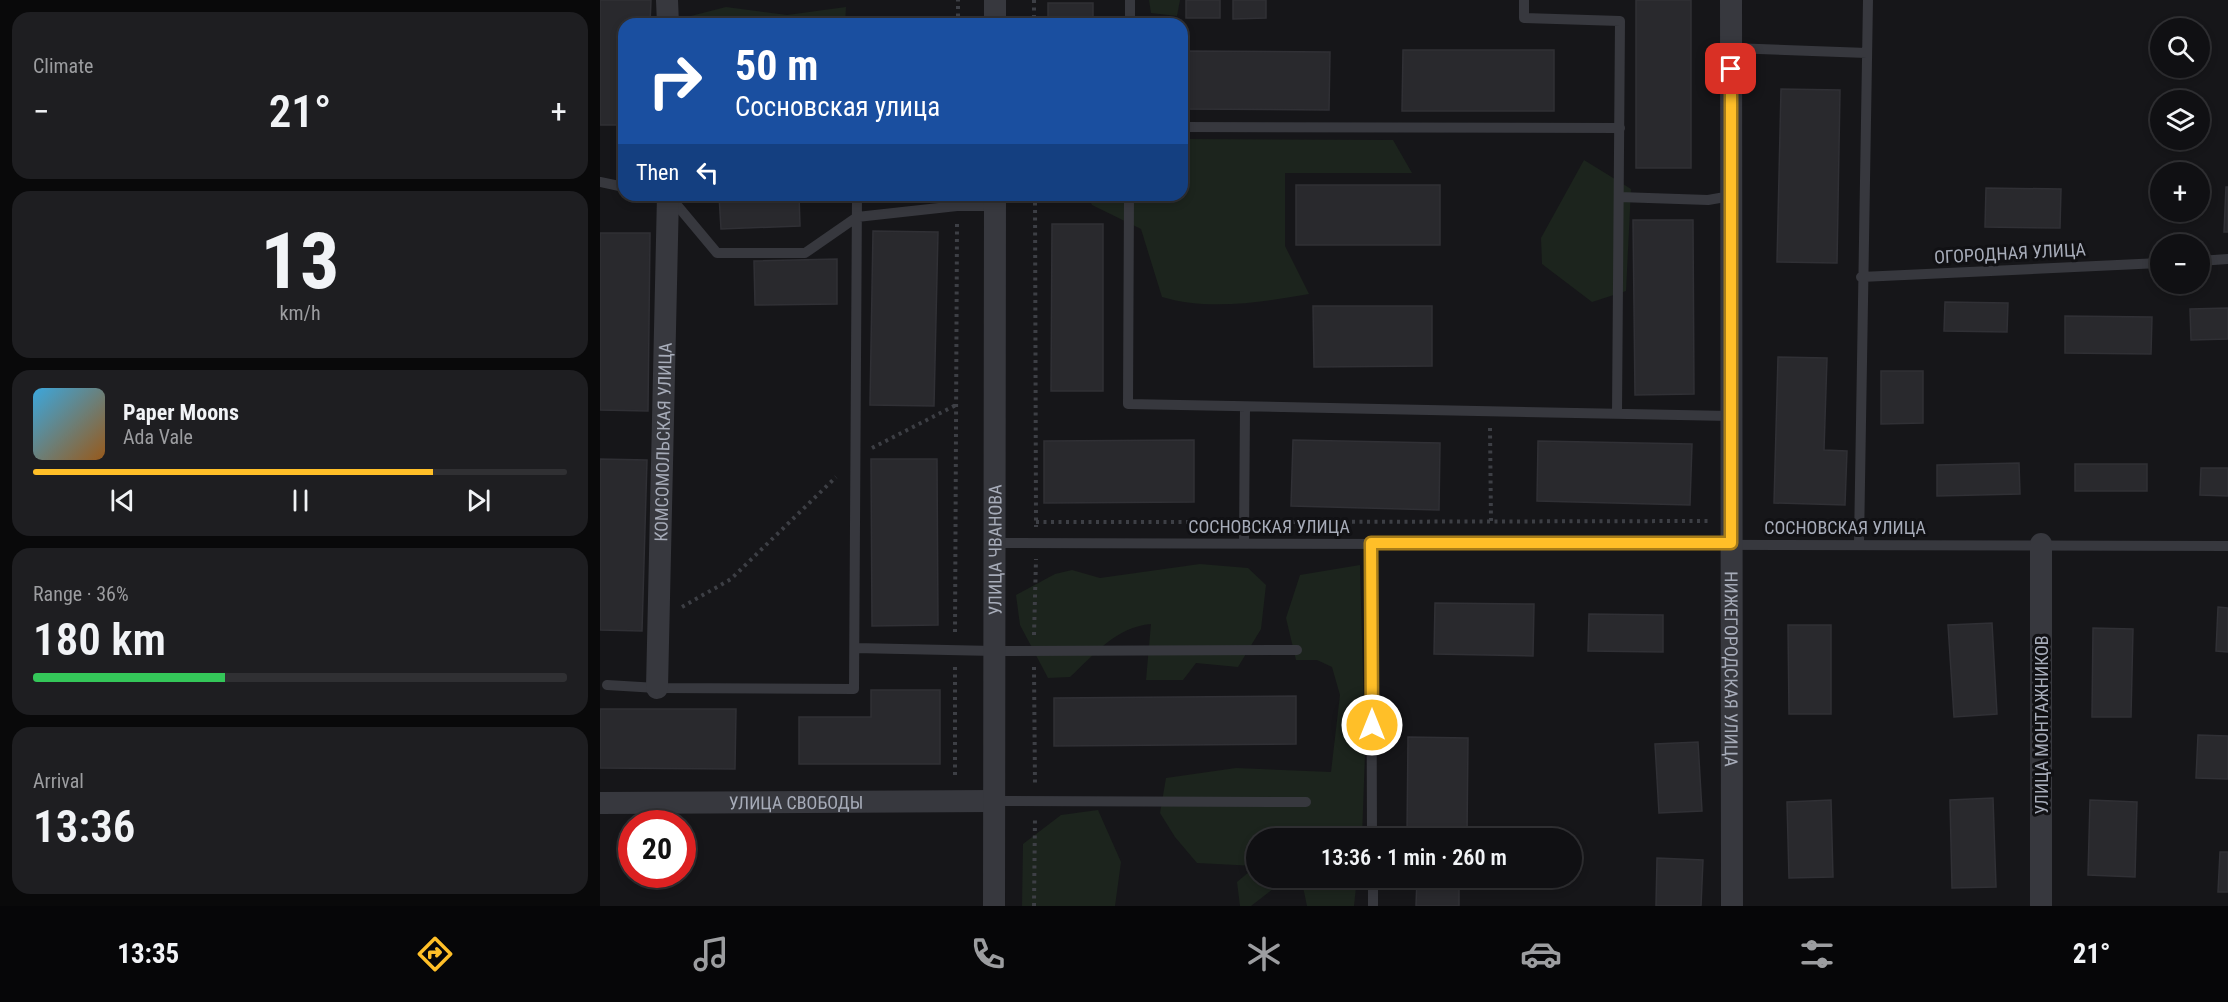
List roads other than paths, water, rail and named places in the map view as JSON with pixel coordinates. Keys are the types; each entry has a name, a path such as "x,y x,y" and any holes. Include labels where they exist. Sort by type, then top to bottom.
{"street":[{"path":"668,0 668,18"},
{"path":"995,0 995,18"},
{"name":"НИЖЕГОРОДСКАЯ УЛИЦА","path":"1731,0 1732,906"},
{"name":"КОМСОМОЛЬСКАЯ УЛИЦА","path":"657,688 668,201"},
{"name":"УЛИЦА ЧВАНОВА","path":"994,906 995,201"},
{"name":"УЛИЦА МОНТАЖНИКОВ","path":"2041,906 2042,544"},
{"name":"УЛИЦА СВОБОДЫ","path":"600,803 993,801"}],"lane":[{"path":"1130,0 1130,18"},
{"path":"1524,0 1524,18 1620,21 1617,414"},
{"path":"1859,543 1868,0"},
{"path":"1731,48 1867,53"},
{"path":"1188,127 1620,128"},
{"path":"600,182 618,186"},
{"path":"1619,197 1708,200 1731,196"},
{"path":"673,201 717,253 805,253 857,217 995,201"},
{"path":"607,685 657,688 854,689 857,201"},
{"path":"1129,201 1128,404 1731,417"},
{"path":"2210,260 2228,259"},
{"name":"ОГОРОДНАЯ УЛИЦА","path":"1862,277 2150,263"},
{"path":"1244,543 1245,407"},
{"name":"СОСНОВСКАЯ УЛИЦА","path":"994,543 1859,543 2228,546"},
{"path":"1371,543 1372,828"},
{"path":"855,648 994,651 1297,650"},
{"path":"993,801 1306,802"},
{"path":"1372,888 1373,906"}]}
